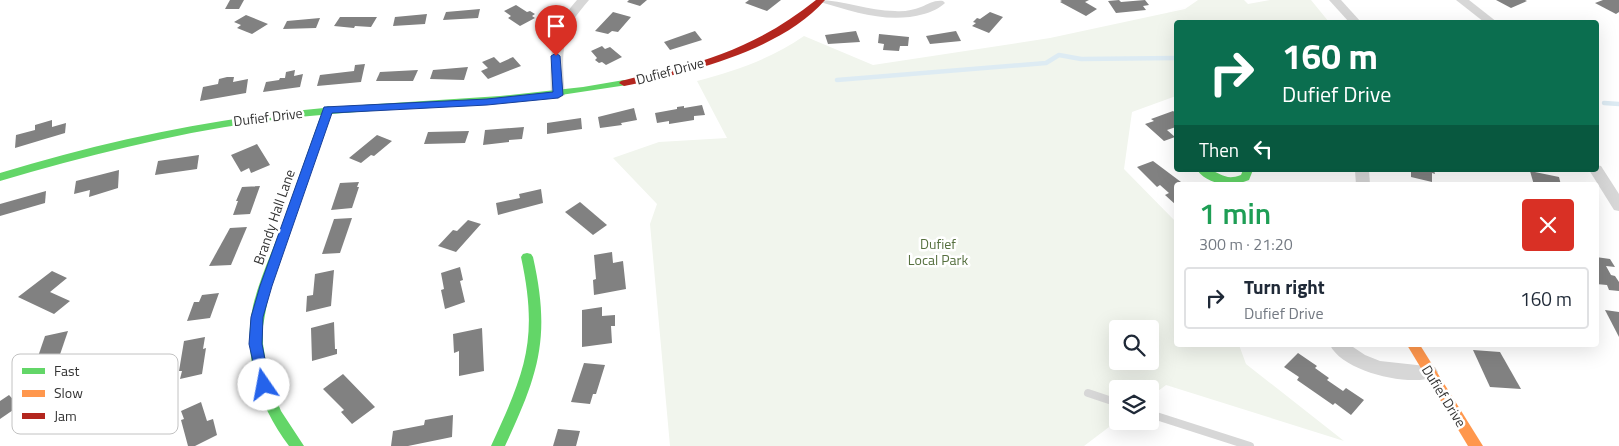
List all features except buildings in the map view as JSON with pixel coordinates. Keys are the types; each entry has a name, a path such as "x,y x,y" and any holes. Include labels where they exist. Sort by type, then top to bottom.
{"street":[{"path":"558,95 556,56 559,36 573,11 583,0"},
{"path":"823,0 869,12 896,16 913,15 928,10 939,3"},
{"name":"Dufief Drive","path":"0,177 135,139 231,121 328,110 487,102 558,95 647,78 736,52 764,41 788,28 823,0"},
{"path":"1335,0 1353,20"},
{"path":"1462,0 1488,20"},
{"name":"Brandy Hall Lane","path":"297,446 275,416 266,395 256,344 257,317 266,286 328,110"},
{"path":"1205,172 1216,179 1233,182"},
{"path":"1597,172 1619,206"},
{"path":"498,446 529,378 536,348 537,302 527,257"},
{"path":"1340,347 1370,366 1396,372 1429,372"},
{"name":"Dufief Drive","path":"1414,347 1476,446"}],"lane":[{"path":"1088,393 1109,400"},
{"path":"1159,417 1250,446"}],"green space":[{"name":"Dufief Local Park","path":"1198,0 1244,0 1248,4 1270,0 1311,0 1327,20 1174,20 1174,97 1132,112 1124,169 1174,220 1174,347 1240,347 1246,364 1344,441 1166,385 1159,390 1159,380 1109,380 1109,427 1084,446 670,446 650,224 657,204 613,158 659,142 727,138 697,81 766,58 804,36 873,65 1050,38 1185,9"}],"waterway":[{"path":"837,80 1046,63 1059,55 1081,59 1174,58"},
{"path":"1604,103 1619,104"}],"traffic: fast":[{"path":"0,177 144,138 255,118 334,110 500,99 583,90 624,83"},
{"path":"297,446 276,415 268,399 258,363 256,326 264,287 328,109"},
{"path":"1205,172 1217,179 1228,181 1245,177 1247,172"},
{"path":"498,446 520,398 533,354 536,333 536,310 527,257"}],"traffic: slow":[{"path":"1414,347 1476,446"}],"traffic: jam":[{"path":"624,83 703,64 754,45 778,32 821,0"}],"route":[{"path":"264,385 256,344 257,317 266,286 328,110 487,102 558,95 556,56"}]}
